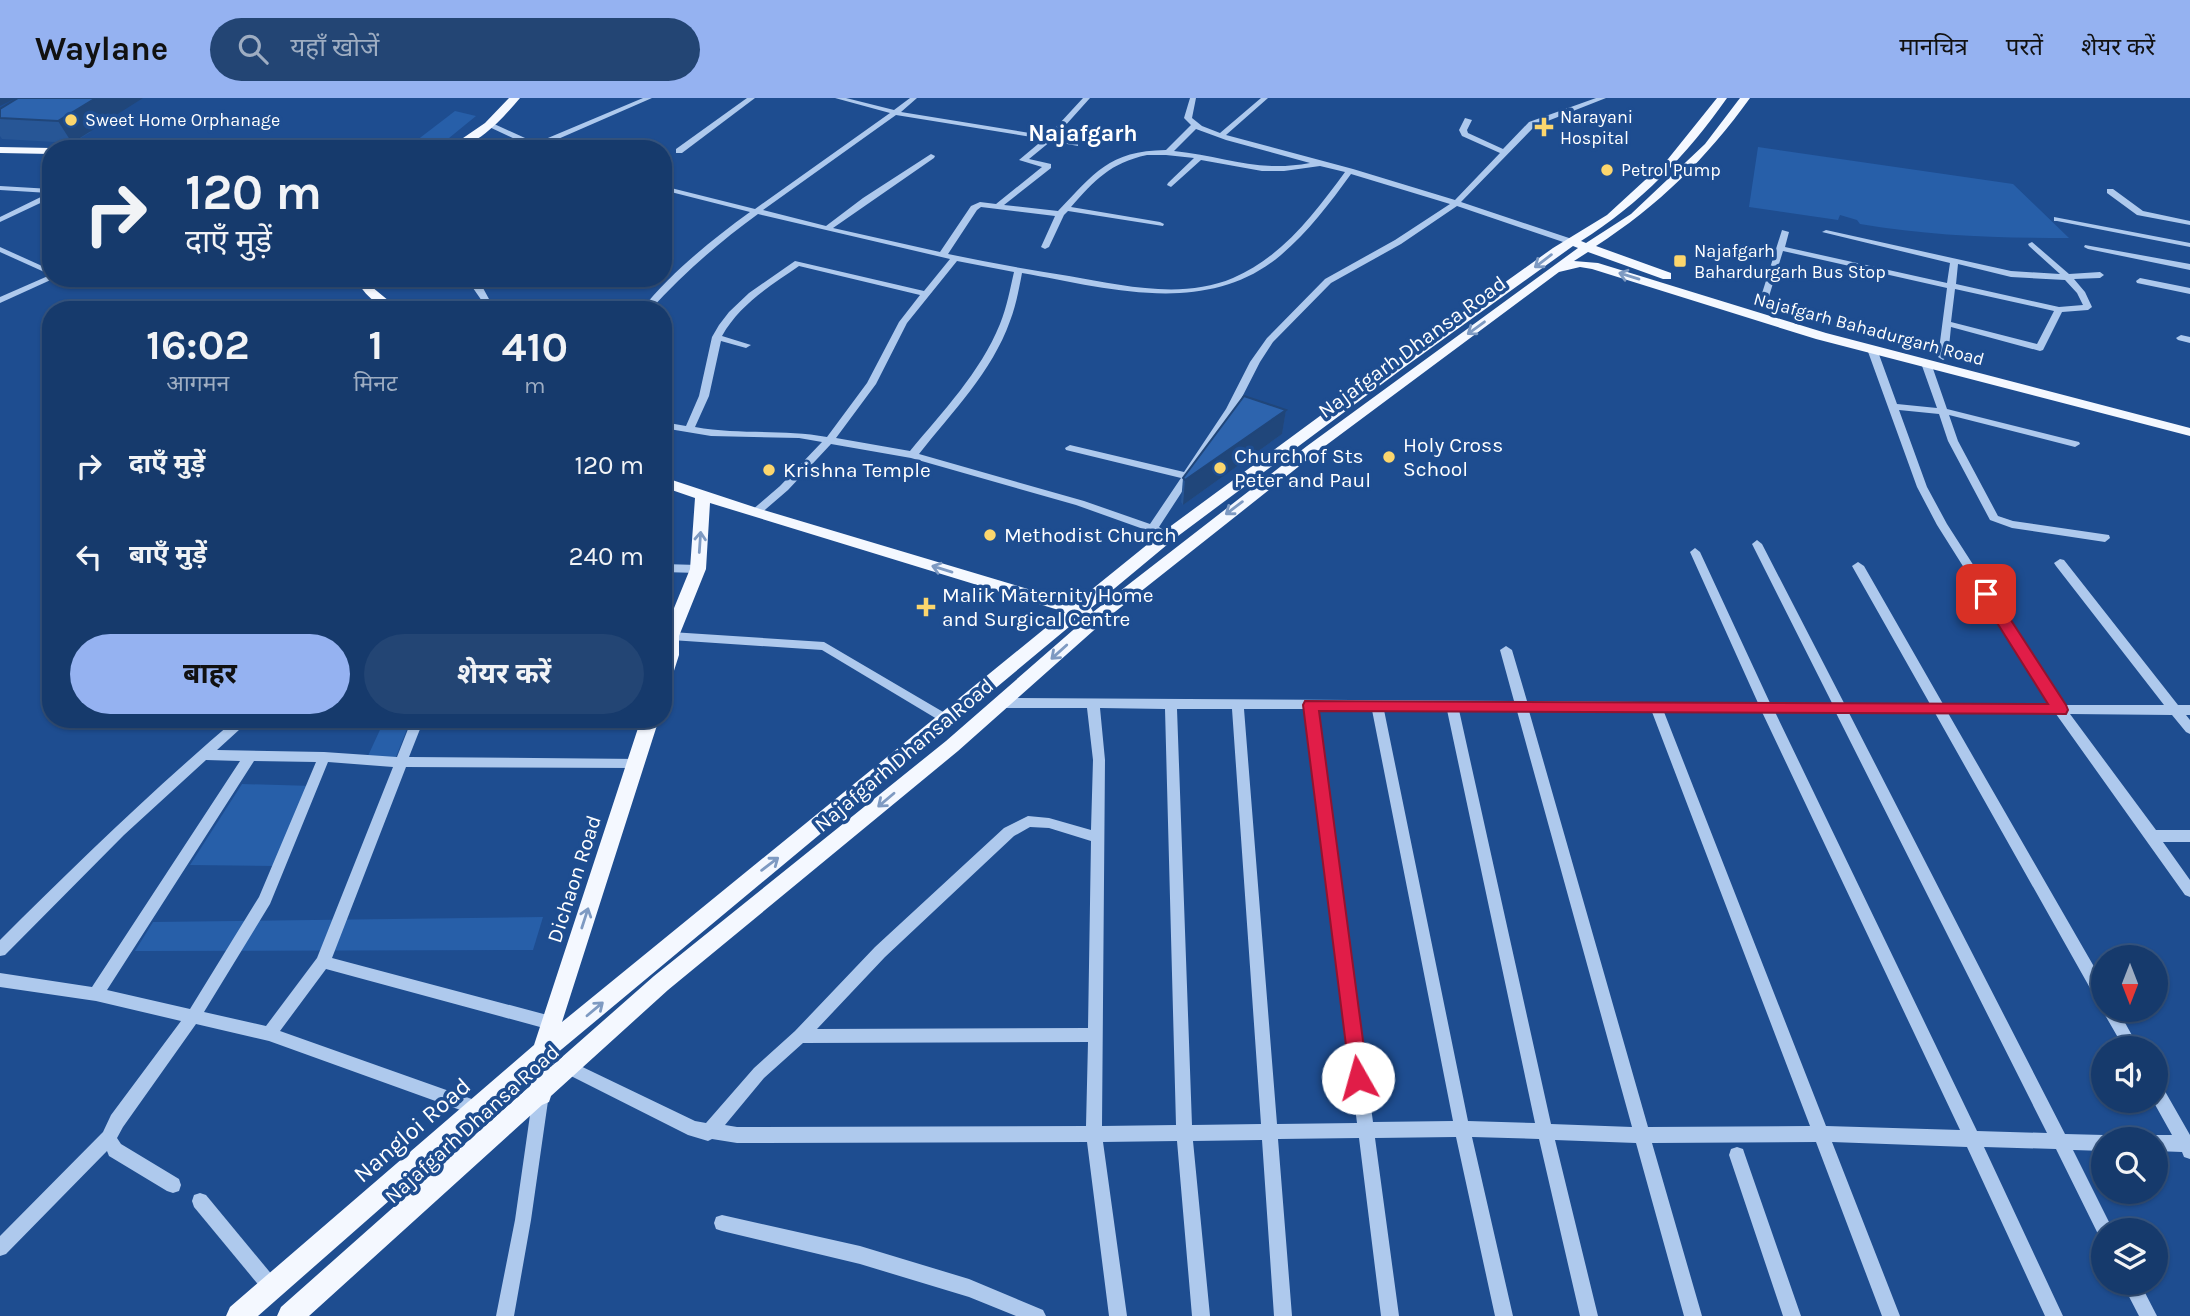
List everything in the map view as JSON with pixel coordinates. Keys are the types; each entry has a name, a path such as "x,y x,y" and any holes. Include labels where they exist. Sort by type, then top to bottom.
{"main road":[{"path":"466,140 489,125 516,98"},
{"name":"Najafgarh Dhansa Road","path":"290,1316 570,1068 661,983 825,852 1002,703 1098,617 1218,520 1542,279 1672,161 1722,98"},
{"path":"1576,249 1636,216 1709,146 1745,98"},
{"path":"0,150 42,151"},
{"path":"0,157 42,157"},
{"name":"Najafgarh Dhansa Road","path":"1078,609 1264,463 1515,282 1576,249"},
{"name":"Najafgarh Bahadurgarh Road","path":"1576,249 1762,306 1943,357 2190,420"},
{"name":"Najafgarh Bahadurgarh Road","path":"1542,279 1579,263 1594,266 1760,318 2190,432"},
{"path":"366,287 382,301"},
{"path":"672,485 755,513 1098,617"},
{"path":"672,634 698,569 703,495"},
{"name":"Nangloi Road","path":"239,1316 477,1108 1078,609"},
{"name":"Dichaon Road","path":"541,1094 543,1053 551,1023 647,728"}],"street":[{"path":"556,140 649,98"},
{"path":"679,151 752,98"},
{"path":"838,98 896,113 1075,144"},
{"path":"672,283 755,211 914,98"},
{"path":"999,205 1048,166 1023,160 1050,138 1087,98"},
{"path":"1193,98 1188,118 1195,126 1458,202 1576,249"},
{"path":"1221,135 1265,98"},
{"path":"1153,528 1231,409 1255,362 1284,323 1328,281 1398,242 1458,202 1532,124 1603,98"},
{"path":"1468,120 1463,130 1465,134 1503,152"},
{"path":"489,125 524,140"},
{"path":"1169,152 1195,126"},
{"path":"1045,247 1063,211 1108,165 1146,153 1169,152 1263,169 1295,168 1321,163"},
{"path":"828,228 857,205 882,191 931,156"},
{"path":"1171,185 1199,158"},
{"path":"672,190 954,259 1125,288 1181,290 1217,287 1254,271 1312,221 1350,171"},
{"path":"0,188 42,192"},
{"path":"2110,191 2140,213 2190,223"},
{"path":"0,220 42,198"},
{"path":"942,256 974,208 980,204 1063,211 1160,225"},
{"path":"0,211 18,212"},
{"path":"2057,219 2190,245"},
{"path":"1762,306 1786,232"},
{"path":"1826,232 2021,276 2100,275"},
{"path":"1780,248 2059,310 2088,307 2088,302 2032,243"},
{"path":"2088,247 2190,267"},
{"path":"0,249 42,268"},
{"path":"755,513 784,488 830,439 871,384 903,322 954,259"},
{"path":"1943,357 1954,261"},
{"path":"689,430 704,396 717,337 726,319 747,300 799,263 926,294"},
{"path":"912,456 971,381 996,342 1009,313 1019,270"},
{"path":"2140,281 2190,291"},
{"path":"0,300 42,282"},
{"path":"654,301 668,287"},
{"path":"1946,324 2040,348 2059,310"},
{"path":"717,337 746,345"},
{"path":"1872,349 1922,487 1942,525 2060,710 2190,891"},
{"path":"1926,363 1953,441 1994,518 2012,524 2105,538"},
{"path":"1893,407 1943,411 2075,444"},
{"path":"672,427 711,433 775,433 830,439 912,456 1033,489 1169,535"},
{"path":"1070,447 1186,476"},
{"path":"1757,544 2099,1218"},
{"path":"1695,552 1765,708 1975,1141 2054,1316"},
{"path":"2060,563 2190,729"},
{"path":"1858,566 2091,976"},
{"path":"672,568 698,569"},
{"path":"672,636 824,646 946,719"},
{"path":"1506,650 1693,1316"},
{"path":"1002,703 2190,710"},
{"path":"1093,704 1099,760 1094,1134 1118,1316"},
{"path":"1171,704 1184,1132 1201,1316"},
{"path":"1238,705 1283,1316"},
{"path":"1311,705 1390,1316"},
{"path":"1377,706 1462,1129 1504,1316"},
{"path":"1452,706 1545,1132 1589,1316"},
{"path":"1656,707 1891,1316"},
{"path":"0,950 60,888 234,728"},
{"path":"269,1034 323,961 414,728"},
{"path":"202,755 324,757 401,762 635,763"},
{"path":"96,994 250,756"},
{"path":"0,1248 109,1138 117,1121 194,1015 265,900 324,757"},
{"path":"708,1133 759,1073 800,1036 880,952 1009,832 1028,821 1049,823 1098,837"},
{"path":"2152,836 2190,836"},
{"path":"323,961 551,1023"},
{"path":"0,980 96,994 269,1034 477,1108"},
{"path":"800,1036 1096,1035"},
{"path":"570,1068 694,1129 708,1133 1094,1134 1462,1129 1643,1135 1822,1134 2091,1143"},
{"path":"506,1316 541,1094"},
{"path":"2168,1111 2189,1146"},
{"path":"109,1138 115,1150 173,1185"},
{"path":"2168,1144 2189,1146"},
{"path":"1737,1155 1792,1316"},
{"path":"200,1201 272,1288"},
{"path":"722,1223 860,1255 969,1288 1037,1316"},
{"path":"2137,1295 2148,1316"}],"shaded area":[{"path":"455,111 476,116 447,140 417,140"},
{"path":"1758,147 2013,184 2069,238 1938,234 1860,224 1857,220 1840,215 1838,220 1749,207"},
{"path":"381,728 407,728 396,757 367,758"},
{"path":"242,784 313,786 276,866 190,865"},
{"path":"543,917 533,950 135,951 153,922"}],"building":[{"path":"18,98 96,98 58,121 0,118 0,109"},
{"path":"1244,396 1286,410 1185,480 1183,478"}],"place":[{"name":"Sweet Home Orphanage","path":"71,120"},
{"name":"Narayani Hospital","path":"1544,127"},
{"name":"Petrol Pump","path":"1607,170"},
{"name":"Najafgarh Bahardurgarh Bus Stop","path":"1680,261"},
{"name":"Holy Cross School","path":"1389,457"},
{"name":"Church of Sts Peter and Paul","path":"1220,468"},
{"name":"Krishna Temple","path":"769,470"},
{"name":"Methodist Church","path":"990,535"},
{"name":"Malik Maternity Home and Surgical Centre","path":"926,607"}],"district":[{"name":"Najafgarh","path":"1083,133"}],"route":[{"path":"1358,1078 1311,705 2060,710 1986,594"}]}
